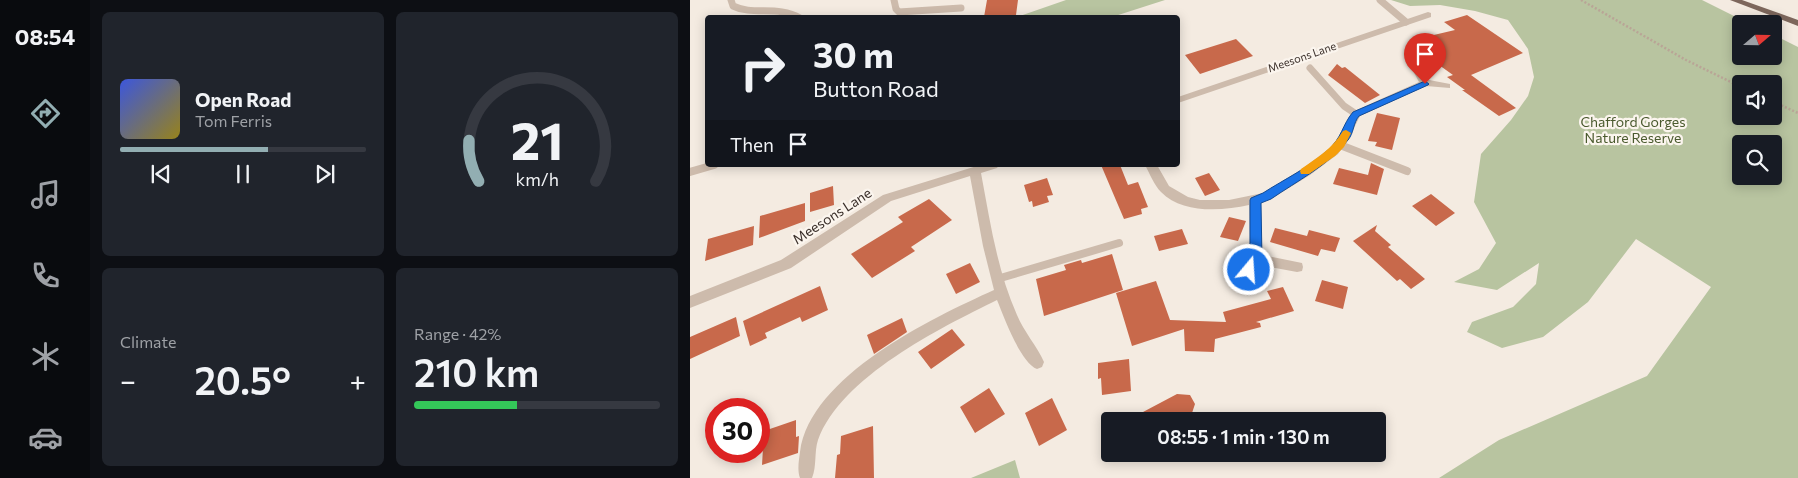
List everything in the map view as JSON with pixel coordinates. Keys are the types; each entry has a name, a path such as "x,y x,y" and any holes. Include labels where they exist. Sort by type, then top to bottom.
{"main road":[{"path":"1734,0 1798,23"}],"street":[{"name":"Meesons Lane","path":"1180,99 1428,14"},
{"path":"1416,67 1425,84"},
{"path":"1152,167 1164,188 1183,200 1208,204 1225,204 1255,200 1267,196 1331,153 1346,137 1350,122 1356,114 1425,84 1446,86"},
{"name":"Meesons Lane","path":"690,302 786,264 887,198 975,168"},
{"path":"975,168 998,286 1009,316 1037,362"},
{"path":"1242,282 1256,259 1255,200"},
{"path":"1256,259 1297,267"},
{"path":"806,472 811,440 823,414 842,392 863,372 998,286"}],"lane":[{"path":"731,0 733,6 739,9 786,12 796,15"},
{"path":"894,0 896,9 899,12 961,8"},
{"path":"1380,0 1406,22"},
{"path":"1310,68 1339,102 1356,114"},
{"path":"1340,145 1407,171"},
{"path":"690,172 707,167"},
{"path":"998,286 1119,243"}],"path":[{"path":"1581,0 1670,52 1732,83"},
{"path":"1782,106 1798,113"}],"green space":[{"path":"1066,0 1165,0 1118,15 1023,15"},
{"name":"Chafford Gorges Nature Reserve","path":"1391,0 1702,0 1732,15 1732,65 1782,65 1782,39 1798,47 1798,478 1439,478 1499,440 1647,376 1711,287 1636,239 1588,302 1543,337 1502,348 1467,332 1472,322 1513,307 1536,284 1539,263 1497,290 1454,282 1479,269 1496,243 1474,202 1481,154 1511,120 1528,96 1534,77 1528,49 1508,20 1475,11 1440,5 1410,6"},
{"path":"1015,460 1020,478 971,478"}],"building":[{"path":"987,0 1018,0 1016,15 984,15"},
{"path":"1467,15 1523,53 1471,75 1516,108 1499,116 1447,77 1453,75 1411,45 1425,42 1421,38 1455,30 1444,22"},
{"path":"1236,39 1253,56 1200,74 1185,55"},
{"path":"1337,64 1342,68 1345,67 1380,95 1365,103 1328,75"},
{"path":"1377,113 1400,118 1392,150 1375,146 1377,142 1368,141"},
{"path":"1371,163 1384,169 1377,195 1333,184 1339,168 1368,175"},
{"path":"1102,167 1121,167 1128,185 1138,182 1148,207 1141,209 1142,214 1124,219"},
{"path":"1209,173 1220,190 1205,196 1195,178"},
{"path":"1047,178 1053,195 1047,196 1049,202 1033,207 1032,201 1029,202 1024,185"},
{"path":"833,186 834,205 810,212 810,193"},
{"path":"1431,194 1455,213 1436,226 1412,206"},
{"path":"929,199 952,220 911,247 915,251 872,278 851,254 903,222 898,217"},
{"path":"805,203 805,221 759,238 760,216"},
{"path":"1229,217 1246,221 1238,241 1220,237"},
{"path":"1377,225 1375,231 1391,245 1388,247 1425,279 1411,289 1400,279 1397,281 1353,241"},
{"path":"754,226 753,245 705,261 708,239"},
{"path":"1275,228 1307,236 1309,230 1340,238 1335,252 1321,249 1318,256 1270,242"},
{"path":"1182,229 1188,244 1159,251 1154,236"},
{"path":"1112,254 1123,290 1044,316 1036,279 1066,270 1064,265 1081,260 1082,263"},
{"path":"970,263 980,282 956,294 946,274"},
{"path":"1322,280 1348,287 1343,309 1315,301"},
{"path":"1156,281 1170,320 1226,322 1223,312 1271,299 1267,291 1283,287 1294,311 1256,322 1260,323 1261,327 1215,339 1214,352 1185,351 1184,329 1132,346 1116,293"},
{"path":"820,286 828,310 802,322 800,317 765,333 767,338 750,346 743,321"},
{"path":"736,317 740,336 690,359 690,337"},
{"path":"902,318 907,332 874,354 867,335"},
{"path":"952,329 965,345 931,369 918,352"},
{"path":"1129,359 1131,391 1102,395 1101,378 1098,379 1098,363"},
{"path":"989,388 1005,414 975,433 960,407"},
{"path":"1177,394 1190,395 1195,404 1192,412 1143,412"},
{"path":"1052,398 1067,430 1039,446 1025,413"},
{"path":"796,420 796,437 799,436 798,453 770,462 770,429"},
{"path":"873,426 874,478 835,478 837,455 840,454 841,436"}],"slow traffic":[{"path":"1305,171 1340,145 1346,137 1346,133"}],"route":[{"path":"1249,270 1256,259 1255,200 1267,196 1331,153 1346,137 1350,122 1356,114 1425,84"}]}
